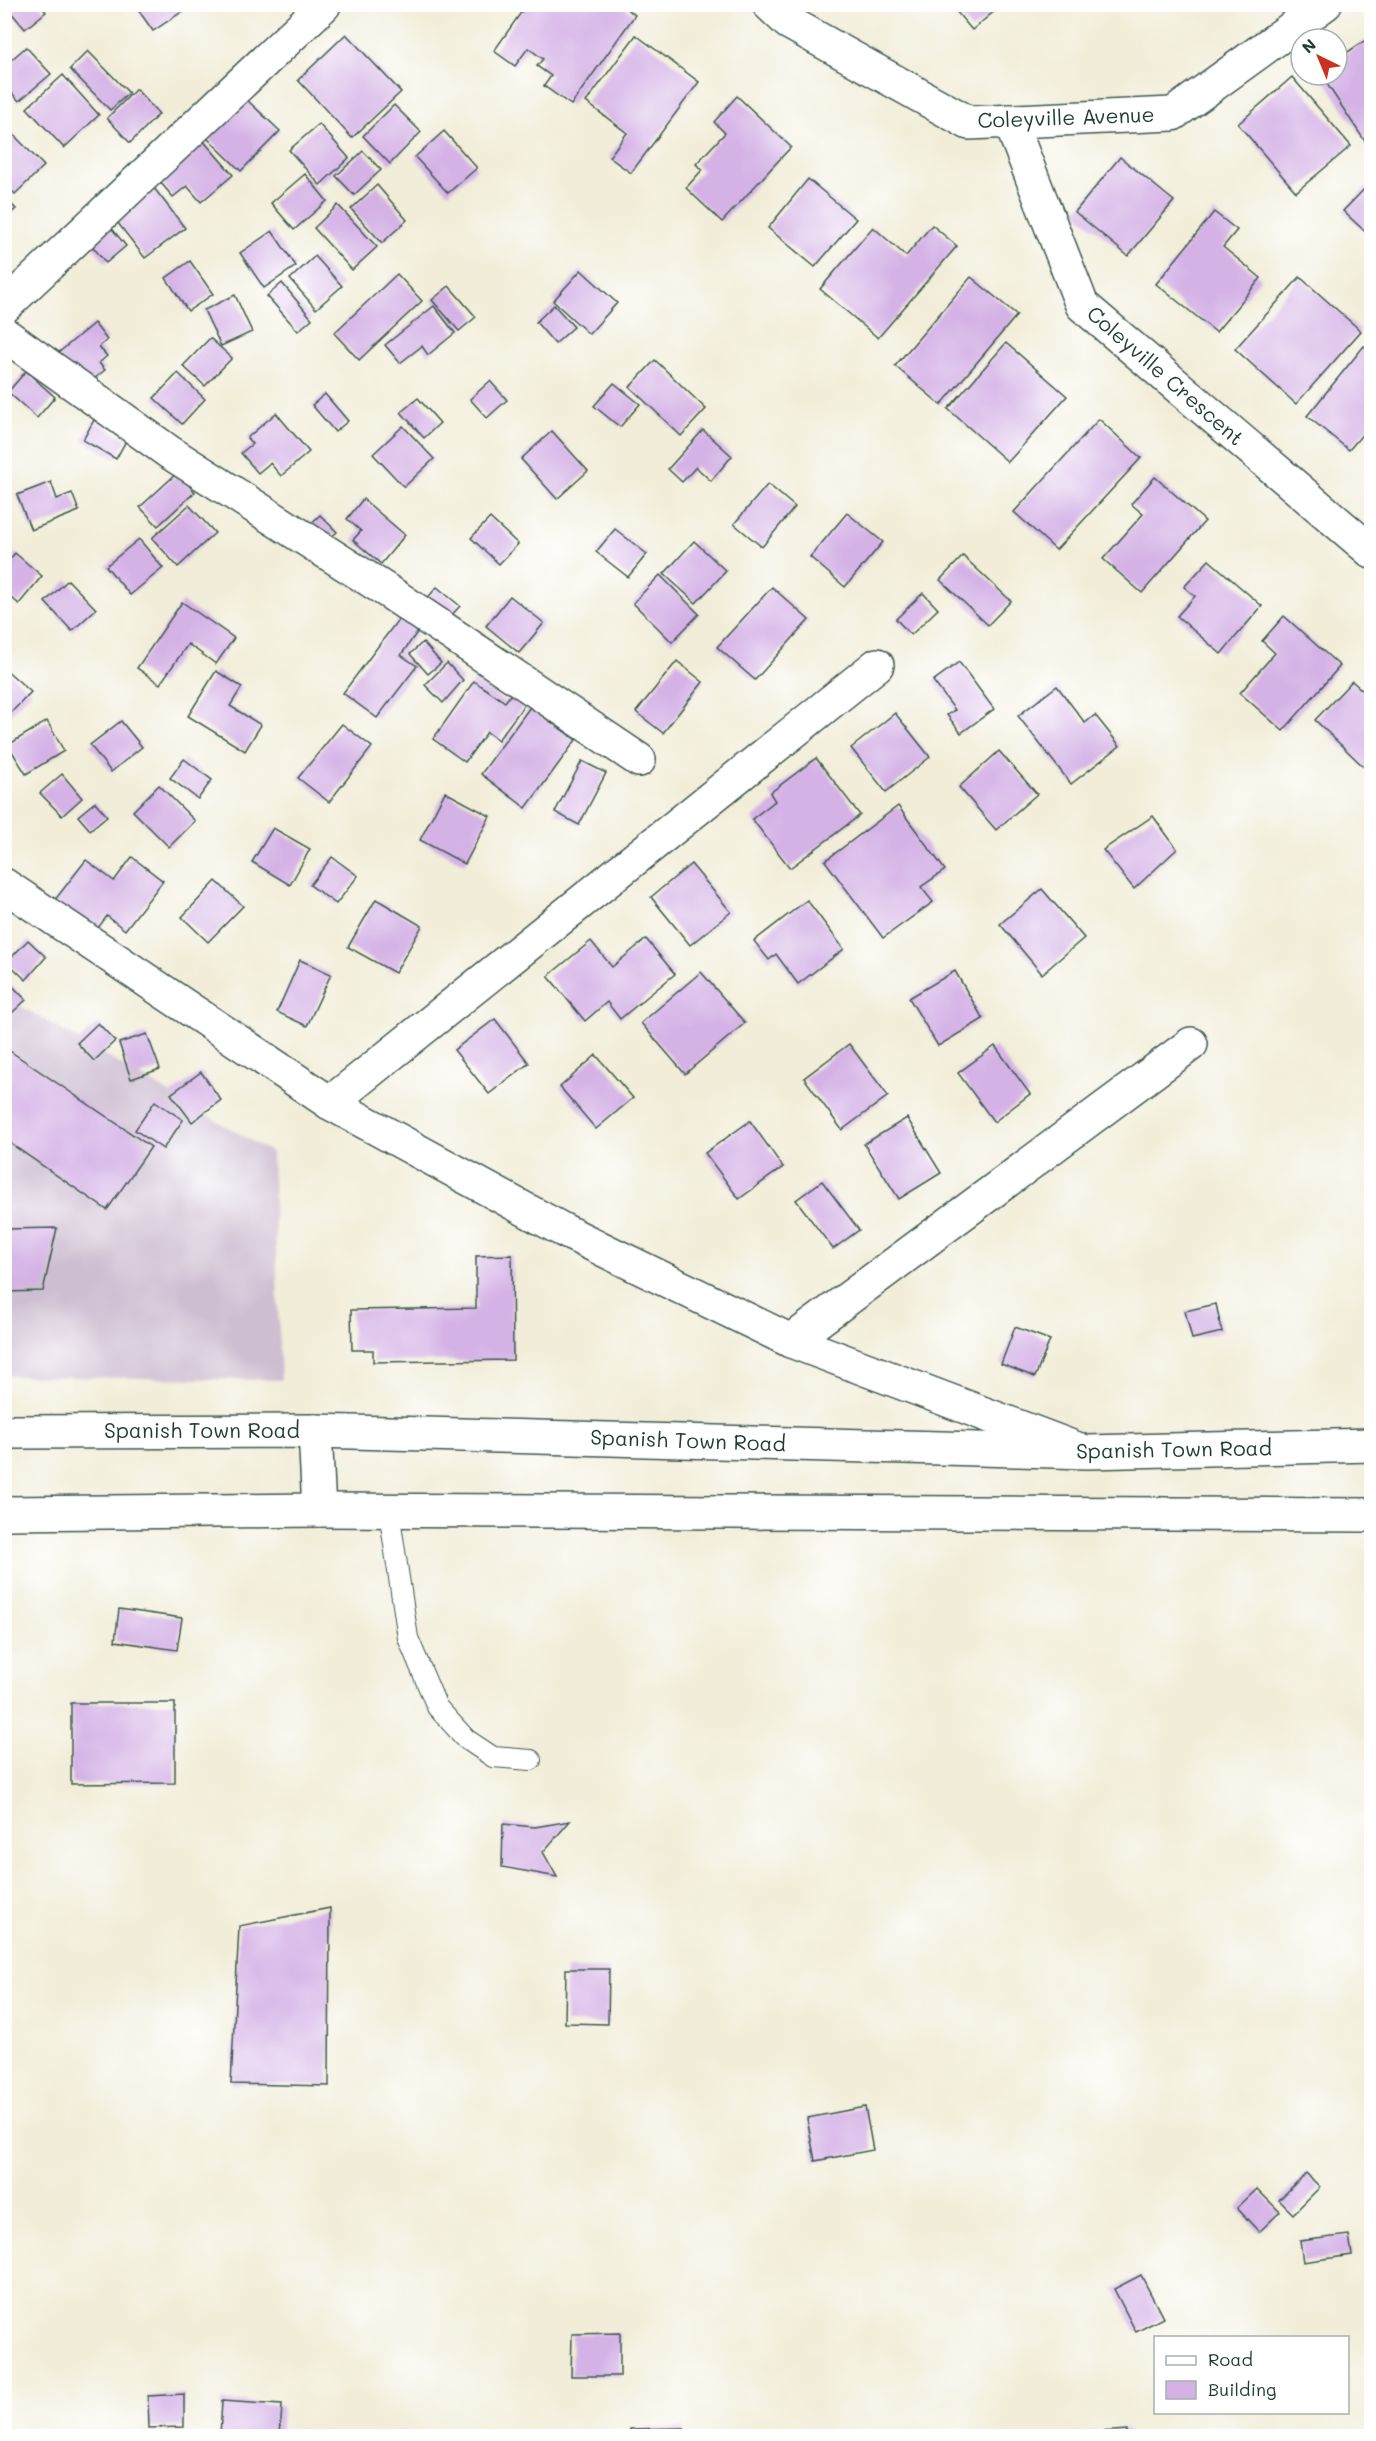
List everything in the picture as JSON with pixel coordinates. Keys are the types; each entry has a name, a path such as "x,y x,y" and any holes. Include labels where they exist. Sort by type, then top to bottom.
{"main road":[{"name":"Coleyville Avenue","path":"769,4 788,22 969,123 1173,114 1324,4"},
{"path":"4,307 324,5"},
{"name":"Coleyville Crescent","path":"1010,121 1082,305 1371,552"},
{"path":"4,334 169,452 392,594 639,760"},
{"path":"330,1103 877,666"},
{"path":"4,885 330,1103 563,1230 791,1341 1088,1452"},
{"path":"791,1341 1191,1044"},
{"path":"315,1431 319,1510"},
{"name":"Spanish Town Road","path":"4,1432 315,1431 1088,1452 1371,1445"},
{"path":"4,1513 319,1510 1371,1515"}],"lane":[{"path":"389,1511 408,1638 437,1707 466,1739 493,1757 531,1760"}],"shaded area":[{"path":"5,997 272,1153 281,1380 5,1376"}],"building":[{"path":"4,4 39,4 46,12 25,29"},
{"path":"134,4 187,4 189,7 153,31"},
{"path":"527,4 620,4 635,15 571,105 544,86 551,76 537,66 543,59 528,48 515,66 494,51"},
{"path":"950,4 1003,4 972,30"},
{"path":"346,34 401,92 352,138 298,80"},
{"path":"636,35 699,82 631,173 609,157 627,133 586,102"},
{"path":"1372,36 1372,143 1368,146 1329,87 1349,87 1349,51"},
{"path":"26,47 51,74 19,101 4,84 4,66"},
{"path":"88,51 129,93 110,110 70,69"},
{"path":"63,75 99,115 64,148 27,108"},
{"path":"1289,80 1289,87 1301,87 1351,146 1296,192 1238,124"},
{"path":"136,89 159,114 130,143 107,118"},
{"path":"737,96 791,147 722,222 686,188 702,170 696,164 725,133 714,122"},
{"path":"245,98 280,131 241,171 206,137"},
{"path":"394,105 421,132 390,164 363,136"},
{"path":"319,124 349,158 320,185 289,150"},
{"path":"9,130 44,166 15,194 4,183 4,135"},
{"path":"444,131 477,168 448,193 415,157"},
{"path":"200,137 233,175 201,202 187,186 173,197 154,175"},
{"path":"363,151 381,170 354,195 336,176"},
{"path":"1120,157 1174,201 1128,256 1075,212"},
{"path":"305,174 327,201 294,230 271,203"},
{"path":"808,179 856,219 815,267 768,228"},
{"path":"1372,181 1372,238 1343,211"},
{"path":"377,185 407,220 382,243 351,209"},
{"path":"154,188 185,228 145,258 114,218"},
{"path":"4,197 16,209 4,219"},
{"path":"338,205 377,247 352,270 314,228"},
{"path":"1214,212 1237,230 1223,247 1261,278 1216,332 1156,284"},
{"path":"105,220 126,246 106,263 85,237"},
{"path":"932,225 957,246 878,338 820,289 873,227 906,256"},
{"path":"272,231 296,266 264,288 240,253"},
{"path":"315,256 342,286 316,309 290,279"},
{"path":"190,261 213,294 188,311 166,278"},
{"path":"581,270 617,303 589,334 553,301"},
{"path":"397,274 422,301 359,360 334,333"},
{"path":"971,277 1017,315 941,405 895,366"},
{"path":"1300,277 1361,331 1296,404 1235,349"},
{"path":"282,283 312,319 298,331 267,296"},
{"path":"449,286 476,317 459,331 432,300"},
{"path":"235,295 252,332 221,346 204,310"},
{"path":"554,305 574,327 555,344 536,322"},
{"path":"434,306 455,333 428,355 422,346 400,363 385,345"},
{"path":"94,323 107,340 99,347 107,356 99,363 105,370 84,387 57,354"},
{"path":"210,338 232,358 205,386 183,366"},
{"path":"1006,343 1067,396 1008,462 948,409"},
{"path":"1364,346 1372,352 1372,423 1349,450 1307,416"},
{"path":"655,360 706,409 681,436 630,387"},
{"path":"26,371 55,397 37,418 8,392"},
{"path":"178,373 205,399 182,424 154,398"},
{"path":"490,381 507,400 487,418 470,399"},
{"path":"614,383 640,404 620,427 594,406"},
{"path":"325,394 348,421 335,432 312,405"},
{"path":"418,398 440,423 424,438 401,412"},
{"path":"276,413 309,452 281,476 270,463 258,473 241,453 252,444 247,438"},
{"path":"1099,419 1141,458 1056,550 1014,512"},
{"path":"94,420 127,439 116,459 83,440"},
{"path":"403,426 434,459 404,487 373,454"},
{"path":"703,430 732,456 711,481 696,467 682,482 668,469"},
{"path":"552,431 588,471 557,499 521,459"},
{"path":"177,473 195,492 158,526 140,507"},
{"path":"1155,477 1205,521 1142,593 1103,559 1143,514 1131,504"},
{"path":"51,482 57,499 72,493 79,511 31,530 17,495"},
{"path":"768,484 795,507 762,547 734,524"},
{"path":"363,499 405,535 381,564 353,540 361,531 347,519"},
{"path":"189,505 215,533 178,567 152,538"},
{"path":"847,513 883,542 845,587 810,557"},
{"path":"320,515 337,532 320,547 305,529"},
{"path":"490,518 518,544 499,564 471,538"},
{"path":"615,529 647,554 628,577 596,552"},
{"path":"139,539 163,568 130,595 106,566"},
{"path":"694,541 726,571 696,603 664,574"},
{"path":"15,553 42,576 19,604 4,592 4,566"},
{"path":"963,556 1011,601 988,625 940,580"},
{"path":"1209,560 1262,606 1221,654 1177,616 1195,596 1184,587"},
{"path":"660,575 699,614 672,642 633,603"},
{"path":"68,580 96,609 72,631 45,602"},
{"path":"437,587 460,606 447,620 425,601"},
{"path":"772,587 809,620 755,680 717,647"},
{"path":"923,593 938,609 911,635 896,619"},
{"path":"510,596 544,623 519,653 486,626"},
{"path":"182,602 234,638 216,664 188,644 160,684 137,668"},
{"path":"1284,616 1340,666 1283,731 1240,693 1275,653 1262,641"},
{"path":"400,617 418,631 401,655 417,666 377,718 343,693"},
{"path":"423,642 441,663 428,674 410,654"},
{"path":"677,661 703,682 663,733 636,712"},
{"path":"959,662 994,709 961,733 947,715 955,710 933,681"},
{"path":"447,663 463,680 443,703 425,685"},
{"path":"4,668 31,692 4,720"},
{"path":"216,671 242,687 230,706 261,725 245,751 188,716"},
{"path":"474,681 505,702 511,694 525,704 498,740 487,732 465,762 433,739"},
{"path":"1352,681 1372,699 1372,768 1368,771 1315,720"},
{"path":"1057,686 1085,723 1095,715 1120,746 1071,784 1018,716"},
{"path":"530,707 576,740 526,808 481,774"},
{"path":"895,713 930,757 886,792 851,748"},
{"path":"47,721 64,751 26,774 8,745"},
{"path":"121,721 142,747 111,772 90,745"},
{"path":"342,724 372,747 329,802 298,778"},
{"path":"999,751 1037,794 996,830 959,787"},
{"path":"816,758 860,815 790,868 752,819 775,801 770,793"},
{"path":"184,759 212,780 198,799 170,778"},
{"path":"582,761 606,773 579,825 555,812"},
{"path":"62,774 82,798 62,816 40,793"},
{"path":"159,785 195,821 169,847 133,811"},
{"path":"445,792 490,816 465,864 420,840"},
{"path":"95,802 107,816 90,830 78,816"},
{"path":"898,806 945,870 921,887 933,902 883,938 825,861"},
{"path":"1153,816 1177,849 1134,889 1103,850"},
{"path":"273,828 310,849 290,885 252,862"},
{"path":"132,857 163,881 125,930 107,916 95,932 54,901 86,860 114,881"},
{"path":"332,857 358,876 336,904 310,885"},
{"path":"691,864 731,912 690,945 651,897"},
{"path":"216,881 243,906 208,942 182,917"},
{"path":"1042,889 1084,938 1042,974 1000,924"},
{"path":"376,899 422,926 395,973 348,947"},
{"path":"807,900 844,949 798,984 776,954 769,960 754,941"},
{"path":"646,939 675,974 620,1019 607,1002 585,1021 548,976 591,941 612,967"},
{"path":"28,940 46,957 26,980 7,962"},
{"path":"300,960 331,974 307,1026 277,1012"},
{"path":"955,971 983,1019 938,1046 909,998"},
{"path":"701,972 745,1023 685,1074 641,1023"},
{"path":"4,977 26,1000 4,1020"},
{"path":"495,1019 529,1063 489,1094 454,1050"},
{"path":"98,1023 115,1041 94,1061 77,1043"},
{"path":"147,1034 160,1069 131,1079 119,1043"},
{"path":"849,1044 888,1096 842,1130 804,1078"},
{"path":"995,1046 1030,1094 994,1122 958,1073"},
{"path":"4,1047 151,1147 107,1210 4,1139"},
{"path":"596,1055 633,1098 596,1129 560,1087"},
{"path":"201,1072 221,1100 192,1122 171,1094"},
{"path":"155,1101 183,1120 163,1149 135,1130"},
{"path":"907,1118 941,1173 899,1199 864,1144"},
{"path":"750,1121 783,1167 739,1199 705,1153"},
{"path":"822,1181 859,1230 833,1249 796,1200"},
{"path":"57,1228 43,1291 4,1292 4,1229"},
{"path":"512,1255 513,1360 373,1362 373,1350 352,1350 351,1310 476,1308 476,1256"},
{"path":"1216,1304 1222,1332 1192,1339 1185,1311"},
{"path":"1015,1327 1050,1340 1035,1377 1001,1364"},
{"path":"119,1609 182,1618 177,1650 115,1641"},
{"path":"71,1703 175,1703 175,1783 71,1784"},
{"path":"570,1821 543,1852 557,1877 502,1867 503,1824 535,1827"},
{"path":"330,1908 329,2086 231,2084 239,1926"},
{"path":"566,1969 609,1969 608,2024 565,2023"},
{"path":"865,2107 873,2150 815,2161 807,2118"},
{"path":"1306,2173 1320,2187 1293,2214 1279,2200"},
{"path":"1257,2189 1280,2212 1259,2232 1237,2208"},
{"path":"1349,2235 1352,2255 1303,2262 1300,2241"},
{"path":"1141,2275 1163,2318 1136,2332 1114,2289"},
{"path":"620,2333 620,2376 571,2376 572,2334"},
{"path":"184,2394 184,2427 149,2428 148,2396"},
{"path":"222,2401 282,2405 280,2436 220,2436"},
{"path":"684,2428 684,2436 631,2436 630,2429"},
{"path":"1127,2430 1127,2436 1086,2436 1086,2433"},
{"path":"51,2432 103,2433 103,2436 51,2436"}]}
